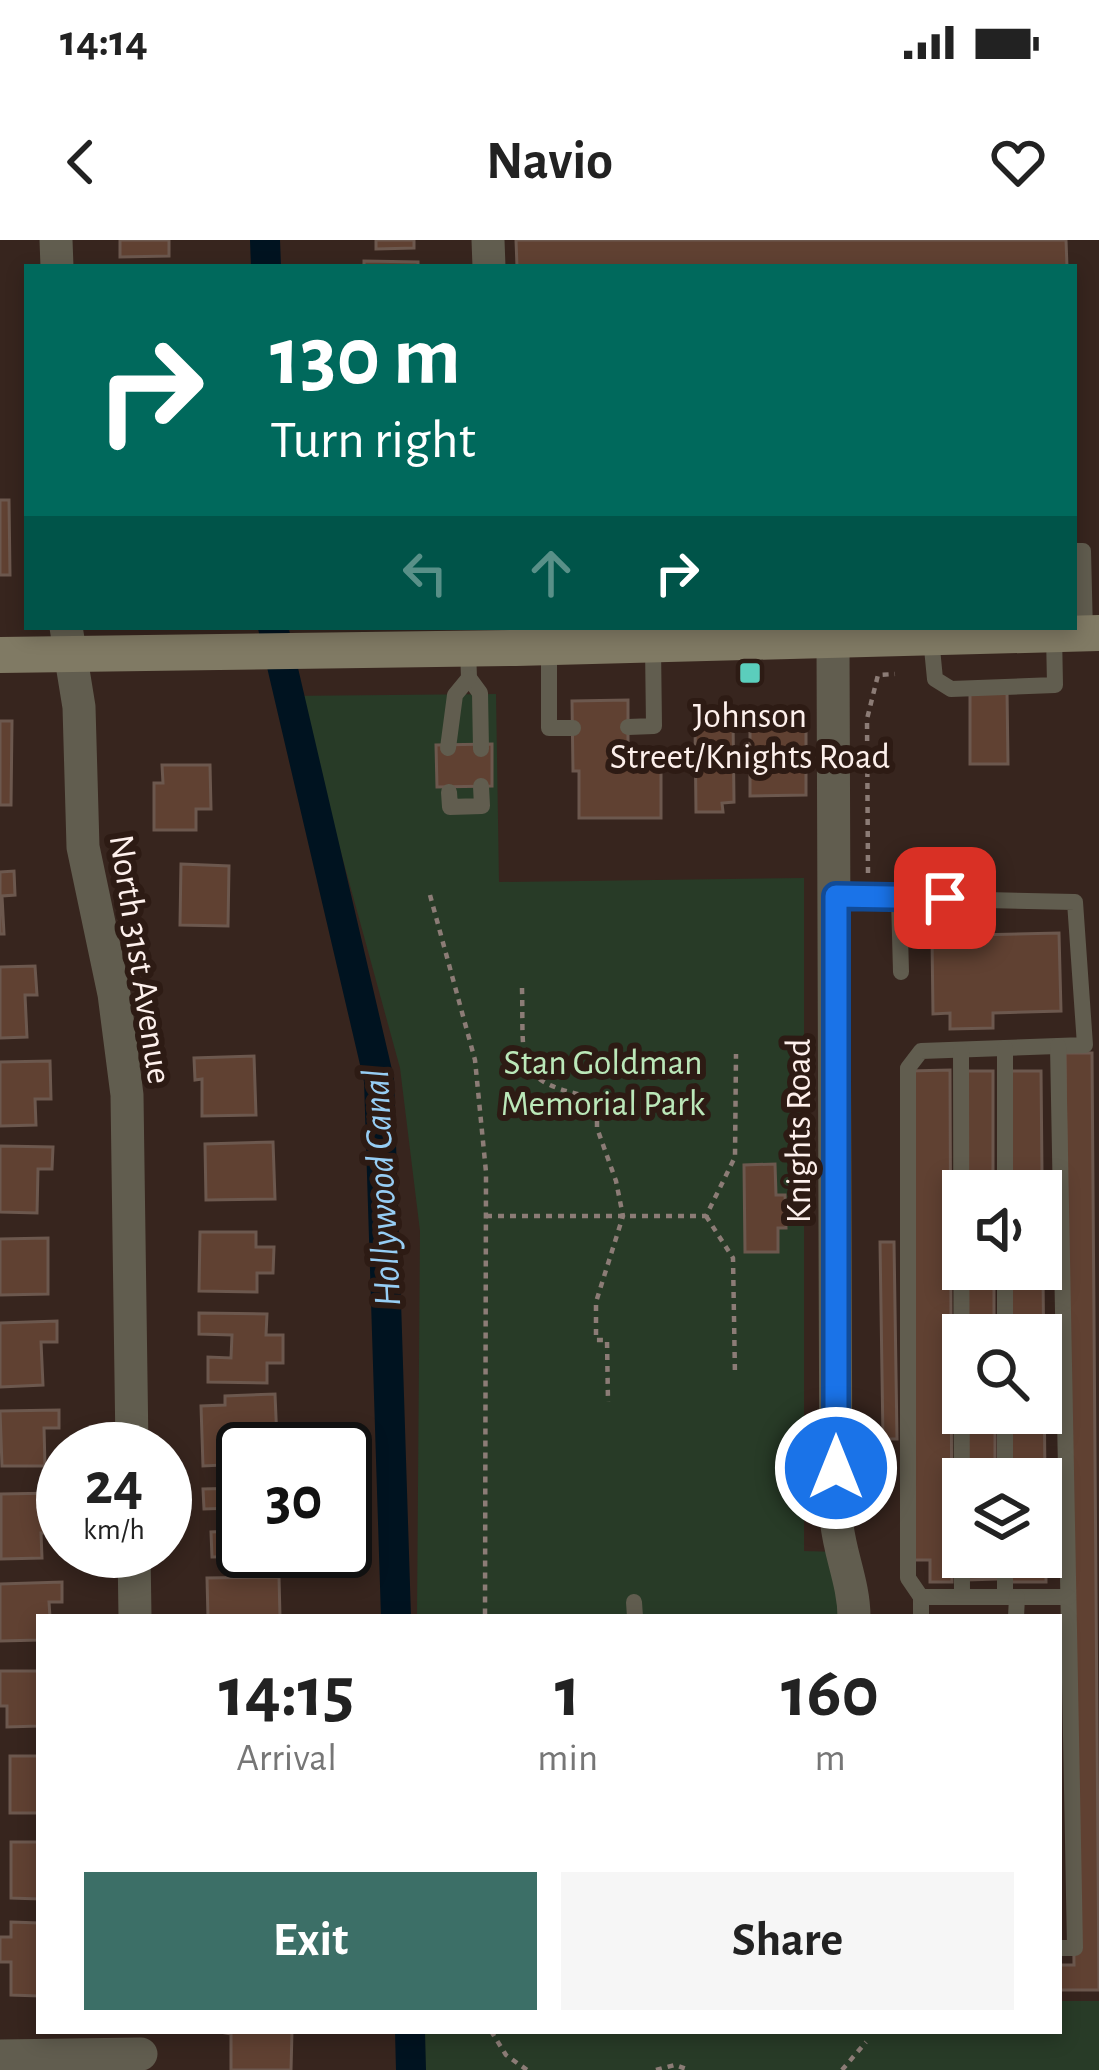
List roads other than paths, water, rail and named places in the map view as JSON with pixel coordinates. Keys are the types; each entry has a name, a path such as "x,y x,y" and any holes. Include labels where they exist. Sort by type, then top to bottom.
{"street":[{"path":"0,655 68,640 238,652 946,643 1079,634"},
{"name":"North 31st Avenue","path":"68,640 79,707 83,847 114,994 127,1095 132,1422"},
{"name":"Knights Road","path":"832,642 852,897 836,1516 854,1614"},
{"path":"134,1578 135,1614"},
{"path":"0,2056 141,2052"}],"lane":[{"path":"946,643 935,679 951,689 1055,685 1079,634 1083,551 1077,551"},
{"path":"628,727 654,726 653,646"},
{"path":"549,647 549,728 573,728"},
{"path":"448,748 455,695 484,650"},
{"path":"481,749 484,650"},
{"path":"449,792 450,807 482,806 482,786"},
{"path":"852,897 1075,902 1085,1045 922,1052 908,1068 908,1578 921,1597 921,1614"},
{"path":"899,898 902,972"},
{"path":"1058,1046 1075,1948 1062,1948"},
{"path":"1005,1048 1005,1170"},
{"path":"961,1050 968,1597 972,1614"},
{"path":"1008,1578 1015,1614"},
{"path":"921,1597 1068,1597"}],"waterway":[{"name":"Hollywood Canal","path":"265,240 266,264"},
{"name":"Hollywood Canal","path":"274,630 379,1080 396,1614"},
{"name":"Hollywood Canal","path":"410,2034 411,2070"}],"place":[{"name":"Johnson Street/Knights Road","path":"750,673"}],"park label":[{"name":"Stan Goldman Memorial Park","path":"603,1082"}]}
